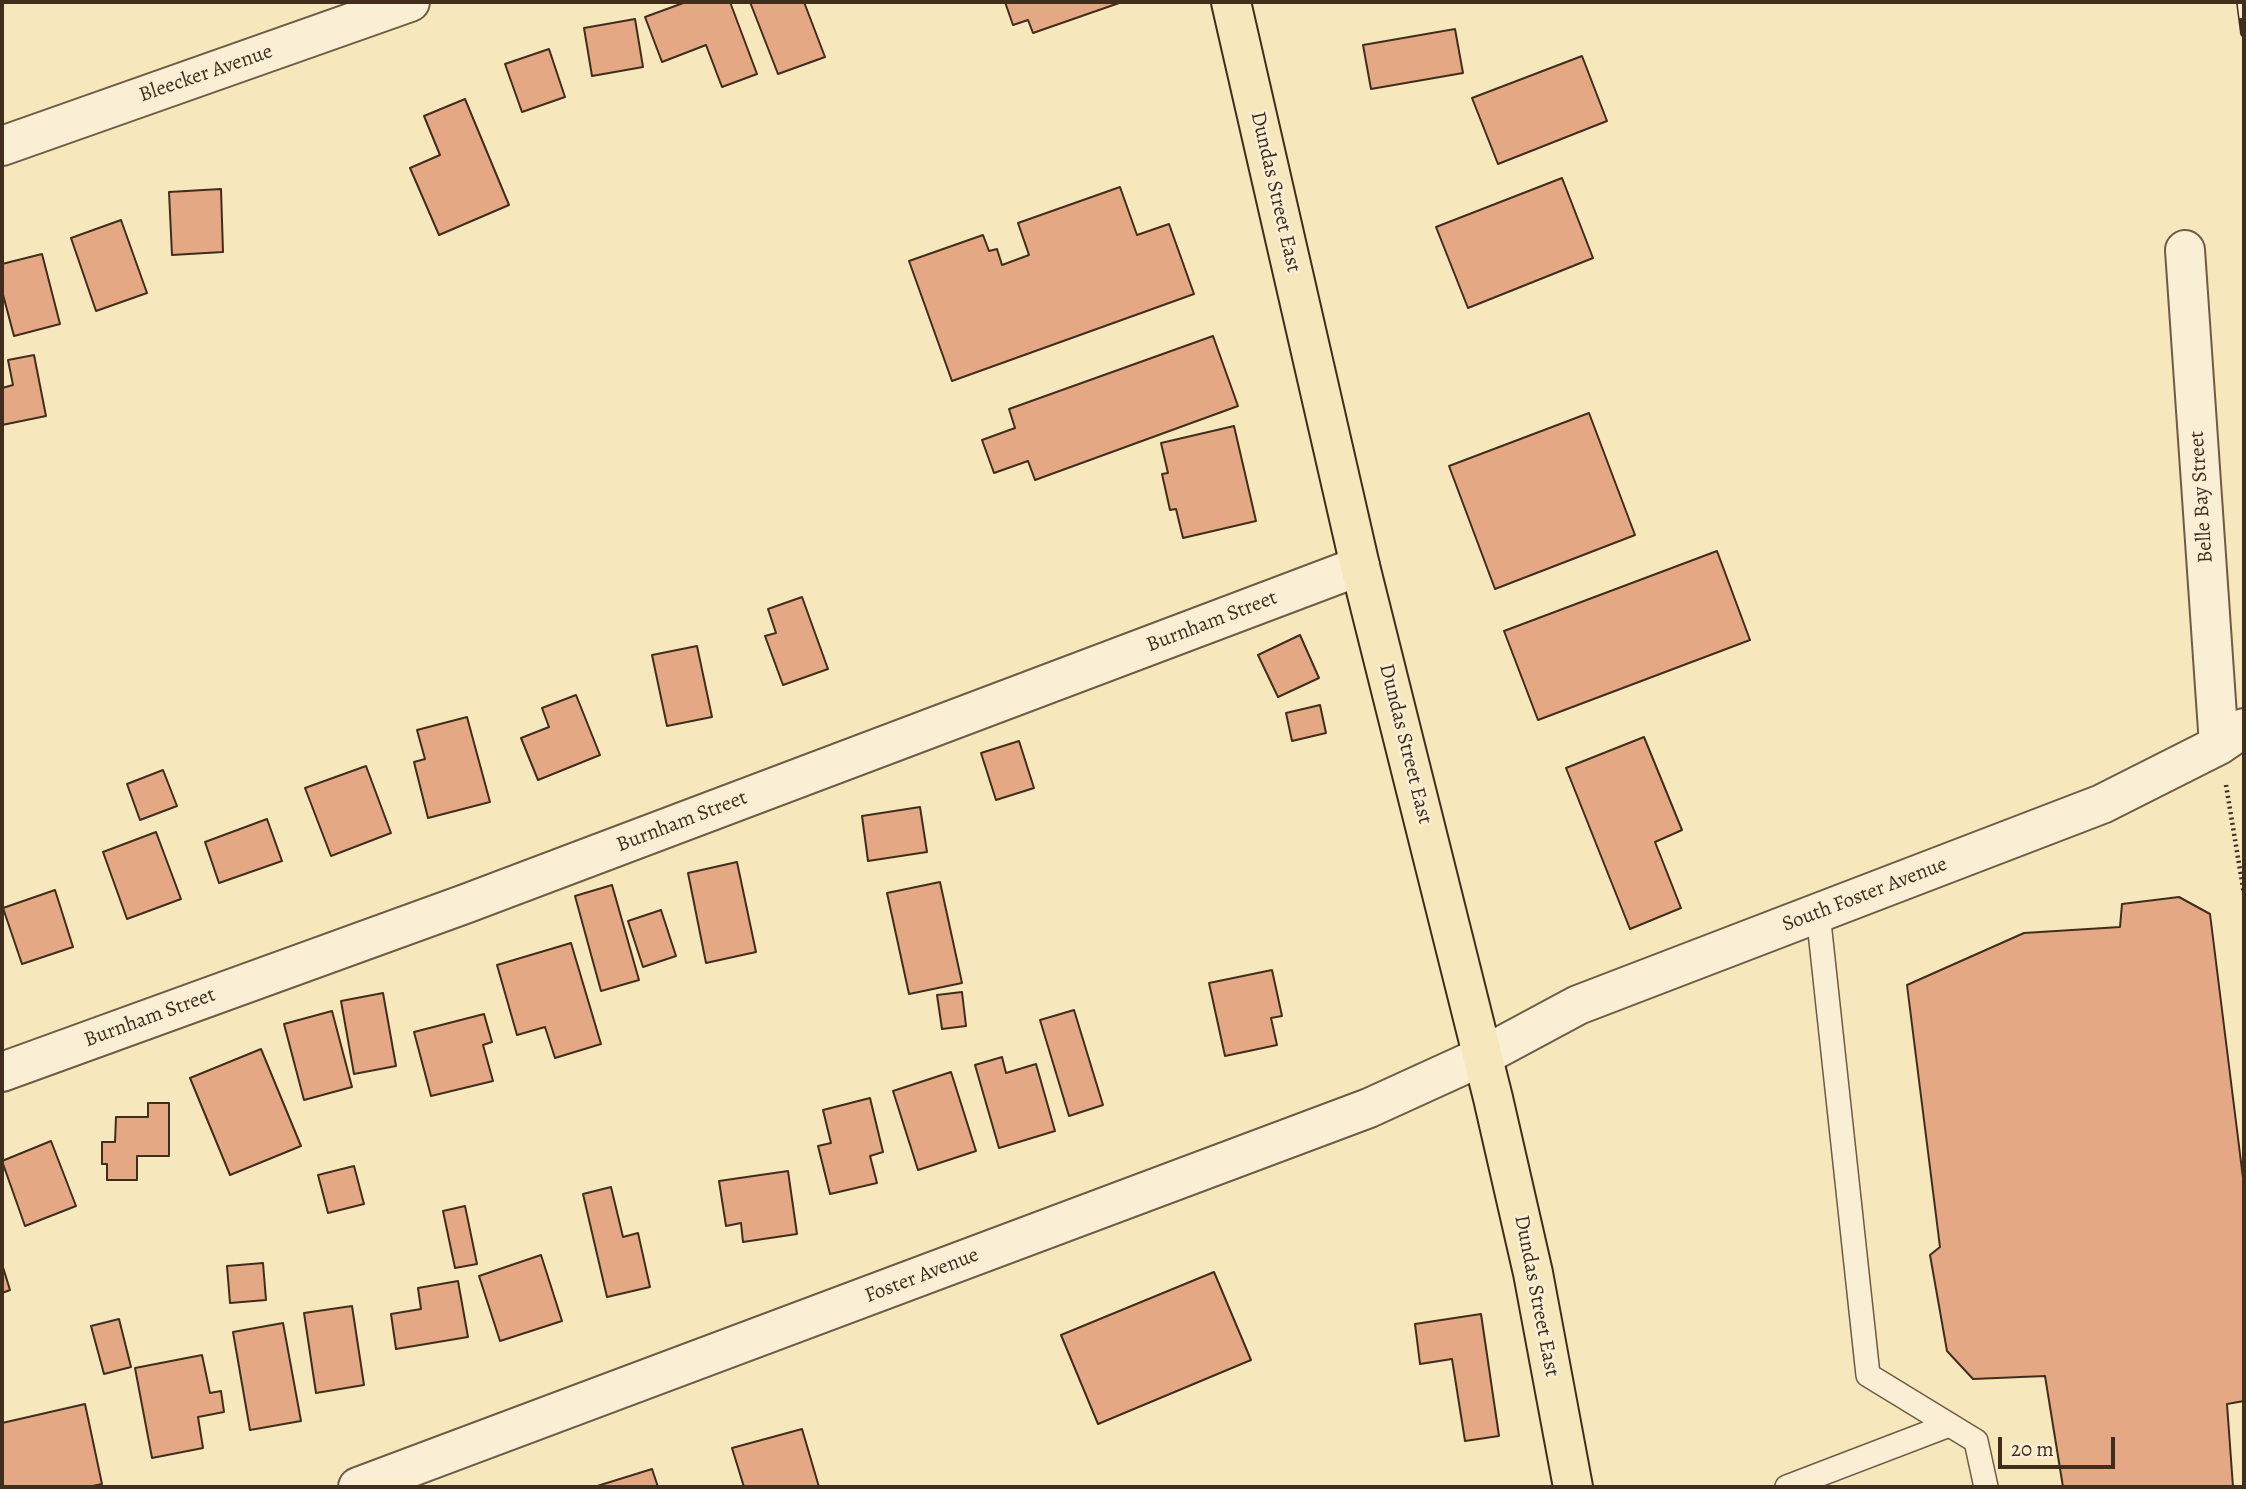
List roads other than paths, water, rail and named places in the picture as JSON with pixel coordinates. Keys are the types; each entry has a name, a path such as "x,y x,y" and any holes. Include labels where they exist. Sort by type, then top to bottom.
{"main road":[{"name":"Dundas Street East","path":"1231,2 1360,566 1483,1056 1533,1273 1573,1487"}],"street":[{"name":"Bleecker Avenue","path":"2,146 410,2"},
{"name":"Belle Bay Street","path":"2185,250 2232,736"},
{"name":"Burnham Street","path":"2,1072 478,899 1360,566"},
{"name":"South Foster Avenue","path":"1483,1056 1578,1005 2102,804 2232,736"},
{"name":"Foster Avenue","path":"358,1487 1369,1108 1483,1056"}],"lane":[{"path":"1818,913 1868,1376 1976,1441 1986,1487"},
{"path":"1787,1487 1948,1426"}],"railway":[{"path":"2240,2 2244,33"}]}
